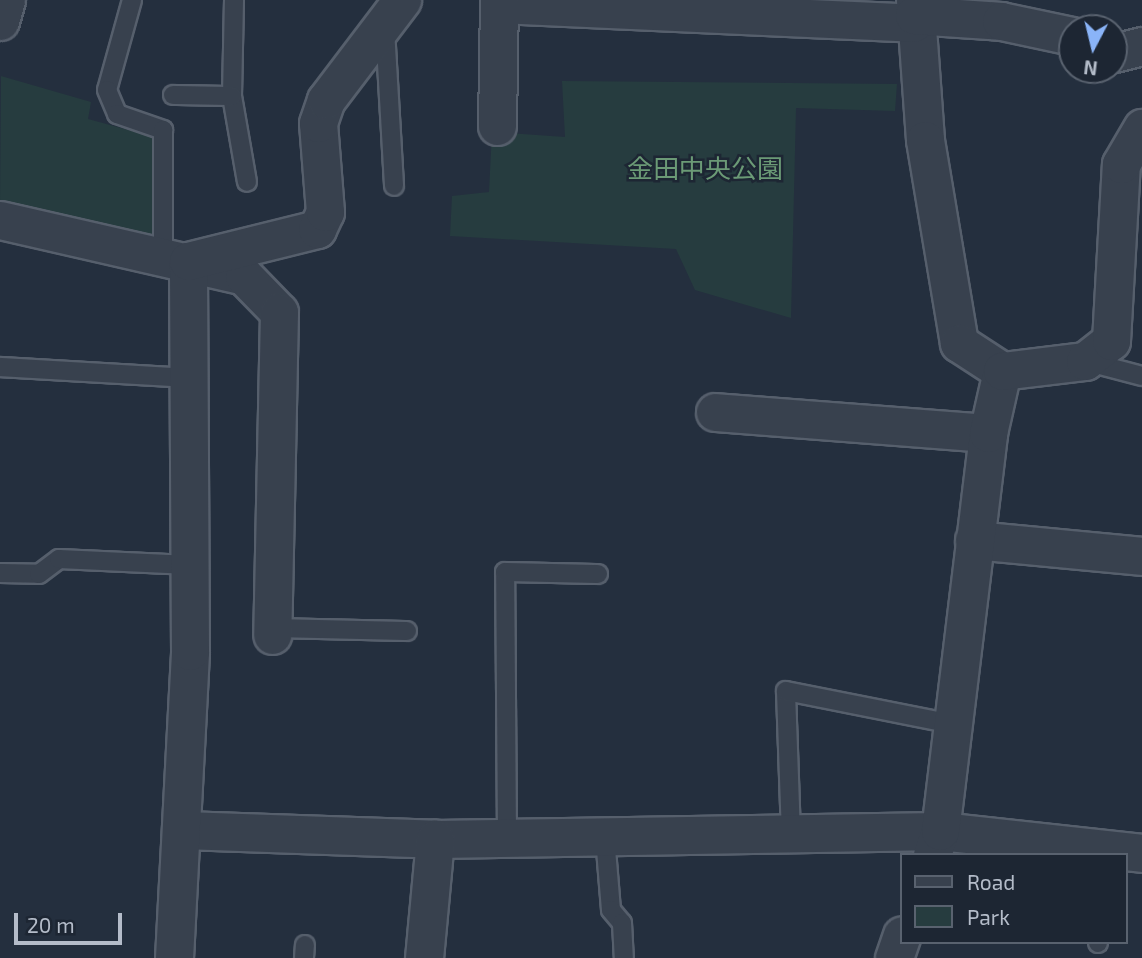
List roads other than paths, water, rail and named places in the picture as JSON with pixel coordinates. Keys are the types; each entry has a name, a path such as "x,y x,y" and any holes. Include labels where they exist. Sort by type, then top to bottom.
{"street":[{"path":"0,21 6,0"},
{"path":"497,126 499,2 914,13 1050,21"},
{"path":"176,259 317,229 325,212 318,123 326,100 393,11"},
{"path":"914,13 925,140 959,343 1002,371 1086,360 1111,341 1121,164 1142,128"},
{"path":"0,220 244,276 279,312 272,632"},
{"path":"174,958 183,830 190,565 189,378 176,259"},
{"path":"936,843 988,433 1002,371"},
{"path":"715,412 988,433"},
{"path":"974,540 1142,556"},
{"path":"183,830 435,839 791,835 1142,853"},
{"path":"424,958 435,839"},
{"path":"894,958 900,941"}],"lane":[{"path":"132,0 107,90 117,114 163,130 176,259"},
{"path":"234,0 232,96 247,182"},
{"path":"393,11 394,186"},
{"path":"173,95 232,96"},
{"path":"1086,360 1142,376"},
{"path":"0,367 189,378"},
{"path":"0,573 39,574 59,559 190,565"},
{"path":"507,838 506,572 598,574"},
{"path":"272,632 407,631"},
{"path":"791,835 786,691 952,724"},
{"path":"605,837 611,910 622,923 624,958"}],"park label":[{"name":"金田中央公園","path":"705,168"}]}
